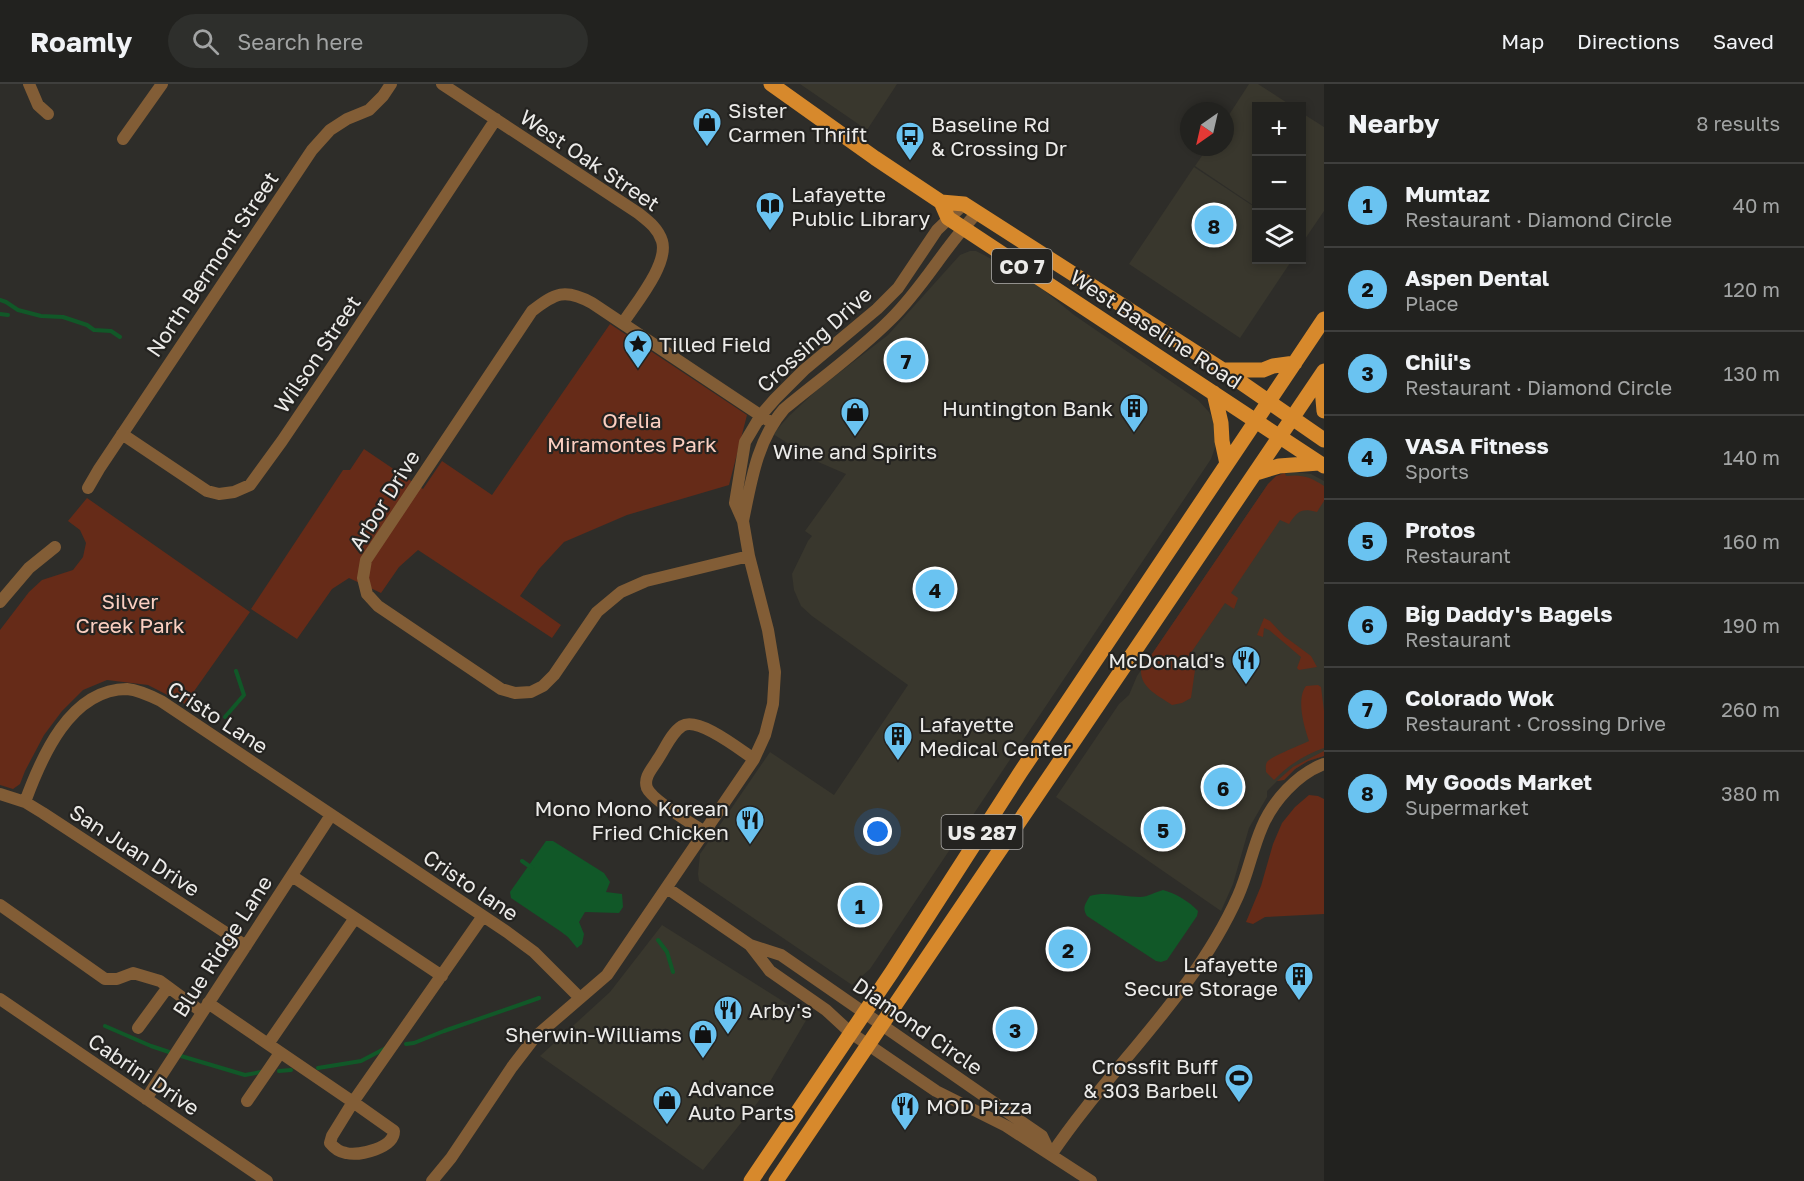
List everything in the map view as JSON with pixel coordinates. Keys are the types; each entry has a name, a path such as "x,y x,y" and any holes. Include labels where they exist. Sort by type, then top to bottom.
{"main road":[{"name":"West Baseline Road","path":"771,84 941,202 964,204 1222,370 1324,440"},
{"path":"941,202 948,218"},
{"name":"West Baseline Road","path":"948,218 1322,464"},
{"name":"US 287","path":"751,1181 865,1012 1020,773 1324,319"},
{"path":"1222,370 1257,370 1295,363"},
{"path":"1322,373 1324,411"},
{"name":"US 287","path":"776,1181 1322,373"},
{"path":"1214,393 1222,425 1222,441 1227,464"},
{"path":"1256,473 1279,466 1322,464"}],"street":[{"path":"29,84 38,105 48,114"},
{"path":"123,139 162,84"},
{"name":"North Bermont Street","path":"88,488 312,150 330,130 347,119 369,110 391,84"},
{"name":"West Oak Street","path":"442,84 638,213 654,226 662,242 661,262 623,323"},
{"name":"Wilson Street","path":"122,434 207,491 219,494 234,492 250,485 336,361 496,119"},
{"name":"Crossing Drive","path":"432,1181 451,1158 512,1067 536,1037 606,975 754,759 765,735 773,704 775,672 768,630 749,556 743,521 735,503 745,442 761,415 775,399 804,370 877,309 898,288 937,230 964,204"},
{"name":"Crossing Drive","path":"743,521 757,459 772,423 784,409 892,319 930,273 953,239 977,213"},
{"name":"Arbor Drive","path":"749,556 646,581 621,592 597,612 554,675 543,686 531,692 515,693 501,689 378,606 367,594 363,578 366,560 532,311 549,297 565,294 579,296 772,423"},
{"path":"0,602 29,568 55,547"},
{"name":"Cristo Lane","path":"25,802 53,740 77,708 109,691 129,689 161,701 331,815"},
{"path":"705,832 652,796 646,787 649,772 669,741 679,728 692,723 703,726 754,759"},
{"path":"1051,1155 1206,956 1237,897 1262,827 1272,809 1290,785 1324,764"},
{"name":"San Juan Drive","path":"0,794 25,802 246,946"},
{"name":"Blue Ridge Lane","path":"146,1099 331,815"},
{"name":"Cristo lane","path":"331,815 534,952 580,998"},
{"path":"292,876 442,976"},
{"name":"Diamond Circle","path":"667,888 750,945 781,955 865,1012 1042,1136 1051,1155"},
{"path":"0,905 105,979 117,979 133,973 160,981 268,1044 280,1053 353,1102 394,1131 391,1141 379,1148 346,1153 334,1148 330,1143 332,1136 353,1102 483,916"},
{"path":"268,1044 355,918"},
{"name":"Diamond Circle","path":"750,945 770,971 826,1010 850,1033 936,1091 1006,1126 1091,1181"},
{"path":"138,1028 168,987"},
{"name":"Cabrini Drive","path":"0,999 267,1181"},
{"path":"248,1101 280,1053"},
{"name":"Crossing Drive","path":"441,1181 447,1172 451,1158"}],"shaded area":[{"path":"800,84 897,84 867,130"},
{"path":"1249,84 1258,84 1286,102 1252,102 1252,204 1195,166 1202,156 1234,156 1234,107"},
{"path":"1306,116 1324,127 1324,211 1306,238"},
{"path":"1194,167 1252,205 1252,264 1289,264 1240,338 1129,264"},
{"path":"976,251 1035,283 1074,315 1198,400 1214,421 1216,445 1211,459 870,969 852,985 699,881 700,854 770,752 834,795 908,685 801,606 794,590 792,574 812,536 805,531 846,474 816,461 773,434 817,390 888,335 960,255"},
{"path":"1295,472 1311,474 1324,481 1324,756 1308,761 1284,780 1277,781 1267,791 1267,797 1249,828 1233,884 1221,911 1056,797 1119,704 1129,695 1137,676 1268,484 1281,474"},
{"path":"546,841 553,841 604,873 610,882 606,892 622,894 623,907 619,913 585,912 579,922 584,934 582,944 577,948 568,937 511,898 510,892"},
{"path":"1163,890 1182,898 1198,911 1197,916 1167,960 1161,962 1087,916 1084,908 1090,896 1108,894 1143,897"},
{"path":"662,925 808,1017 758,1102 703,1170 540,1056 610,992"}],"green space":[{"name":"Ofelia Miramontes Park","path":"610,324 747,415 729,485 627,515 564,542 539,569 520,596 561,625 552,638 418,550 399,567 381,593 349,578 332,589 297,639 251,609 343,470 350,470 364,449 423,489 442,461 492,495"},
{"path":"1285,473 1286,476 1297,475 1315,480 1324,486 1324,501 1317,512 1307,510 1300,512 1289,524 1280,520 1231,593 1238,598 1234,609 1225,603 1184,663 1195,670 1191,698 1172,705 1147,687 1141,670 1268,484 1276,476"},
{"name":"Silver Creek Park","path":"87,498 250,612 185,704 148,685 107,680 83,690 62,711 44,735 20,784 13,789 0,785 0,630 29,592 42,580 73,570 83,557 86,543 80,530 68,521"},
{"path":"1264,618 1311,656 1317,667 1299,670 1297,668 1301,657 1269,630 1264,628 1263,637 1257,635"},
{"path":"1306,686 1321,687 1324,711 1324,748 1297,761 1274,780 1266,772 1267,762 1309,741 1301,705"},
{"path":"1324,751 1324,756 1308,761 1284,780 1277,781 1293,767"},
{"path":"1309,795 1324,799 1324,914 1265,917 1253,924 1246,922 1282,823"}],"waterway":[{"path":"0,300 18,310 41,316 63,317 87,325 94,330 111,331 120,337"},
{"path":"0,314 8,315"},
{"path":"225,717 244,695 236,671"},
{"path":"522,861 532,868"},
{"path":"658,940 667,952 673,972"},
{"path":"406,1044 539,998"},
{"path":"105,1026 169,1052"},
{"path":"318,1068 361,1061 386,1048"},
{"path":"181,1056 245,1075 261,1072"},
{"path":"279,1071 291,1070"}],"place":[{"name":"Sister Carmen Thrift","path":"707,148"},
{"name":"Baseline Rd & Crossing Dr","path":"910,162"},
{"name":"My Goods Market","path":"1214,225"},
{"name":"Lafayette Public Library","path":"770,232"},
{"name":"Colorado Wok","path":"906,360"},
{"name":"Tilled Field","path":"638,370"},
{"name":"Huntington Bank","path":"1134,434"},
{"name":"Wine and Spirits","path":"855,438"},
{"name":"VASA Fitness","path":"935,589"},
{"name":"McDonald's","path":"1246,686"},
{"name":"Lafayette Medical Center","path":"898,762"},
{"name":"Big Daddy's Bagels","path":"1223,787"},
{"name":"Protos","path":"1163,829"},
{"name":"Mono Mono Korean Fried Chicken","path":"750,846"},
{"name":"Mumtaz","path":"860,905"},
{"name":"Aspen Dental","path":"1068,949"},
{"name":"Lafayette Secure Storage","path":"1299,1002"},
{"name":"Chili's","path":"1015,1029"},
{"name":"Arby's","path":"728,1036"},
{"name":"Sherwin-Williams","path":"703,1060"},
{"name":"Crossfit Buff & 303 Barbell","path":"1239,1104"},
{"name":"Advance Auto Parts","path":"667,1126"},
{"name":"MOD Pizza","path":"905,1132"}]}
